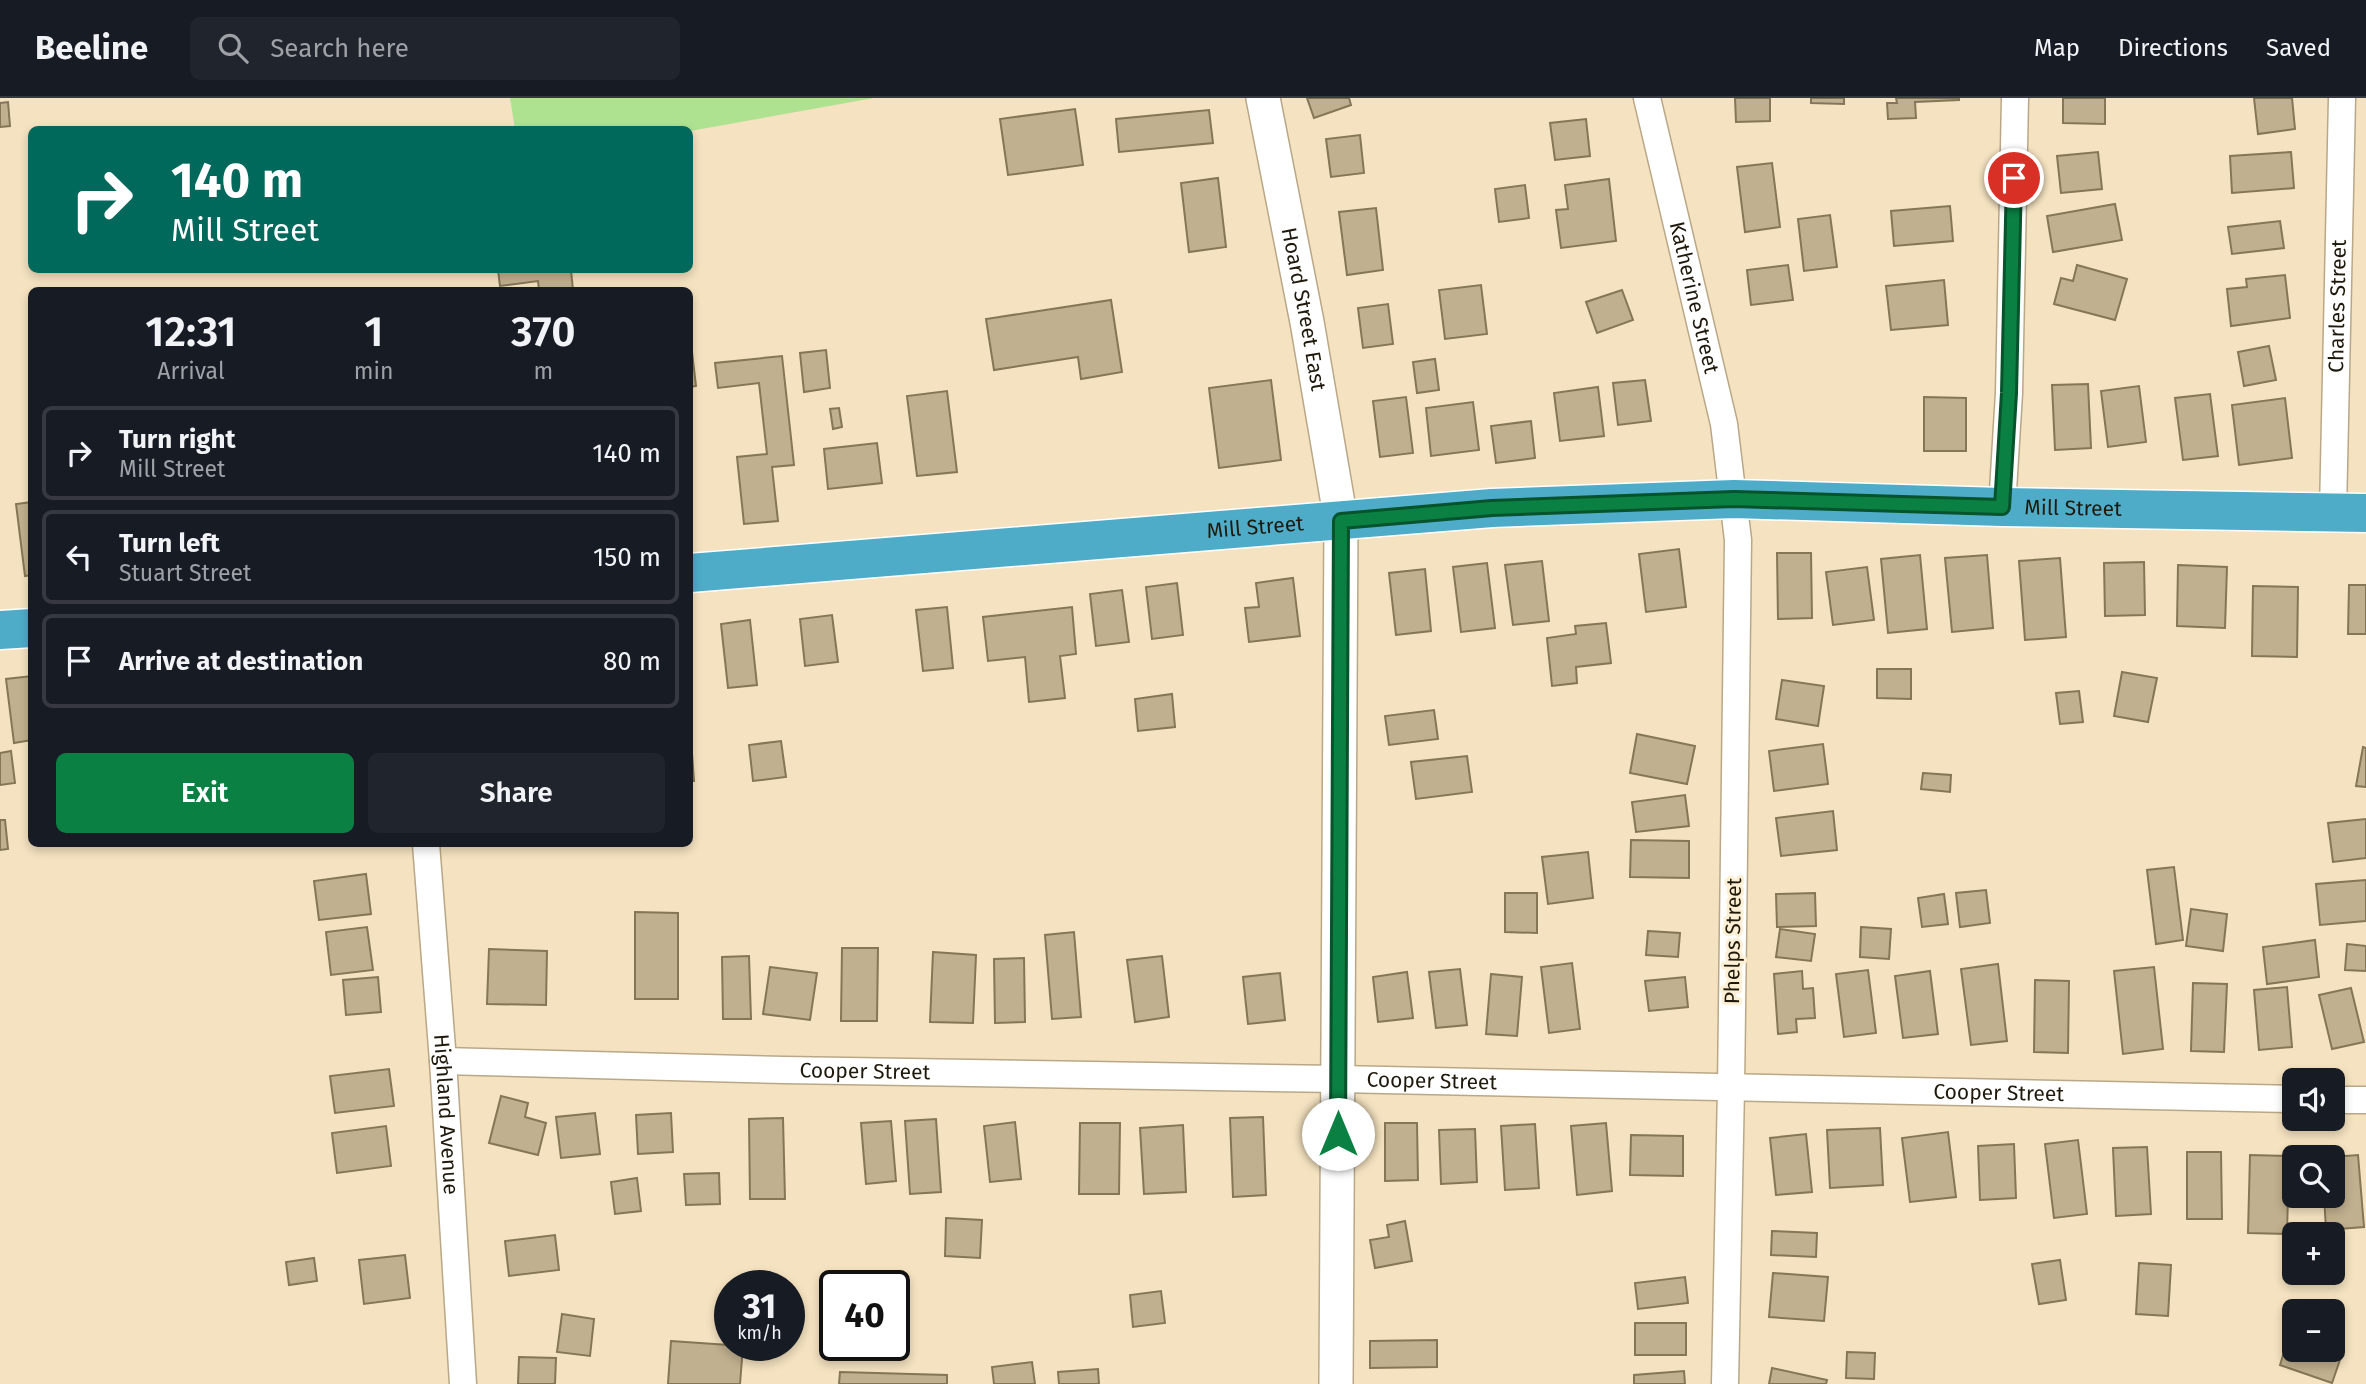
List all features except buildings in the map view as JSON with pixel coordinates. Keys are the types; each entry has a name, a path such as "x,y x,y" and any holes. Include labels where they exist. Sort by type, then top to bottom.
{"highway":[{"name":"Mill Street","path":"693,573 1492,508 1734,499 2002,507 2349,512"},
{"path":"0,630 28,628"}],"street":[{"name":"Hoard Street East","path":"1263,98 1307,322 1341,521 1336,1384"},
{"name":"Katherine Street","path":"1647,98 1724,424 1734,499"},
{"path":"2002,507 2009,393 2015,98"},
{"name":"Charles Street","path":"2342,98 2349,512"},
{"name":"Phelps Street","path":"1725,1384 1738,540 1734,499"},
{"name":"Highland Avenue","path":"426,847 443,1061 463,1384"},
{"name":"Cooper Street","path":"443,1061 2282,1099"},
{"path":"2345,1100 2366,1100"}],"green space":[{"path":"510,98 874,98 693,130 693,126 515,126"}],"route":[{"path":"1338,1134 1341,521 1492,508 1734,499 2002,507 2009,393 2014,178"}]}
